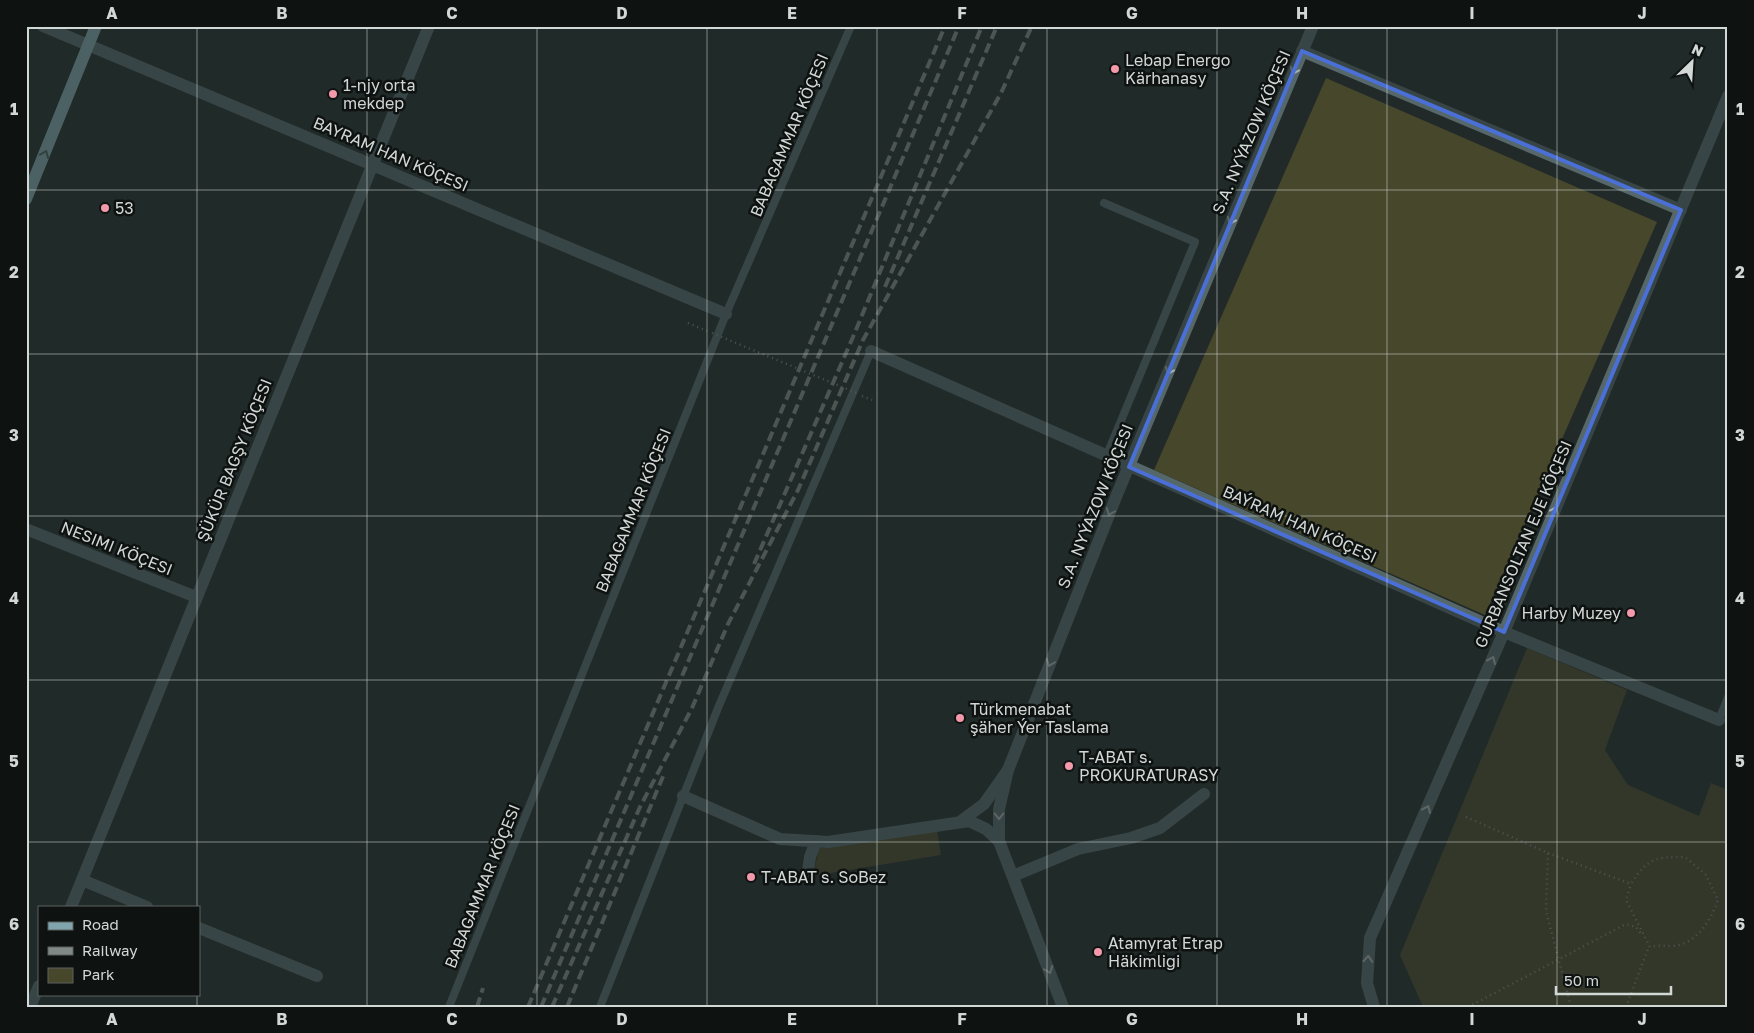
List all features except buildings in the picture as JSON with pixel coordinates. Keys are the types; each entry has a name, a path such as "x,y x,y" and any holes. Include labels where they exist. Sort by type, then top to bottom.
{"main road":[{"path":"26,199 96,26"}],"street":[{"name":"BAYRAM HAN KÖÇESI","path":"43,26 373,163 726,314"},
{"name":"ŞÜKÜR BAGŞY KÖÇESI","path":"71,906 429,26"},
{"name":"S.A. NYÝAZOW KÖÇESI","path":"1063,1007 999,841 998,809 1008,770 1129,467 1313,26"},
{"path":"1302,51 1680,210"},
{"name":"GURBANSOLTAN EJE KÖÇESI","path":"1374,1007 1367,983 1370,938 1504,632 1728,96"},
{"name":"BAÝRAM HAN KÖÇESI","path":"871,351 1106,457 1504,632 1720,720"},
{"name":"NESIMI KÖÇESI","path":"26,529 196,597"},
{"path":"961,821 984,804 1008,770"},
{"path":"1013,876 1078,849 1131,838 1160,828 1204,794"},
{"path":"683,796 780,839 828,842 961,821 980,826 999,841"},
{"path":"807,878 810,857 816,841"},
{"path":"82,880 145,906"},
{"path":"200,928 317,976"},
{"path":"28,1006 38,988"}],"lane":[{"name":"BABAGAMMAR KÖÇESI","path":"449,1007 726,314 851,26"},
{"path":"1104,203 1195,242 1106,457"},
{"path":"600,1007 718,708 871,351"},
{"path":"1720,720 1728,697"}],"path":[{"path":"688,324 872,400"},
{"path":"1466,817 1548,853 1631,884"},
{"path":"1548,853 1546,911 1571,1007"},
{"path":"1626,1007 1650,947 1626,900 1631,884 1640,869 1652,859 1685,857 1706,874 1718,900 1712,915 1699,935 1674,946 1659,944 1650,947"},
{"path":"1468,1007 1626,924 1636,927 1650,947"}],"highlighted area":[{"path":"1302,51 1681,210 1504,632 1129,467"}],"green space":[{"path":"1326,78 1657,222 1485,615 1154,470"},
{"path":"1527,648 1627,690 1605,750 1628,785 1699,816 1711,783 1728,790 1728,1007 1423,1007 1400,955"},
{"path":"937,830 941,855 813,876 819,848"}],"railway":[{"path":"528,1007 945,26"},
{"path":"541,1007 959,26"},
{"path":"754,564 853,337 982,26"},
{"path":"885,287 997,26"},
{"path":"552,1007 640,807 692,708 728,624 798,490 863,340 1001,93 1032,26"},
{"path":"567,1007 664,774"},
{"path":"477,1007 483,988"}],"place":[{"name":"Lebap Energo Kärhanasy","path":"1115,69"},
{"name":"1-njy orta mekdep","path":"333,94"},
{"name":"53","path":"105,208"},
{"name":"Harby Muzey","path":"1631,613"},
{"name":"Türkmenabat şäher Ýer Taslama","path":"960,718"},
{"name":"T-ABAT s. PROKURATURASY","path":"1069,766"},
{"name":"T-ABAT s. SoBez","path":"751,877"},
{"name":"Atamyrat Etrap Häkimligi","path":"1098,952"}]}
